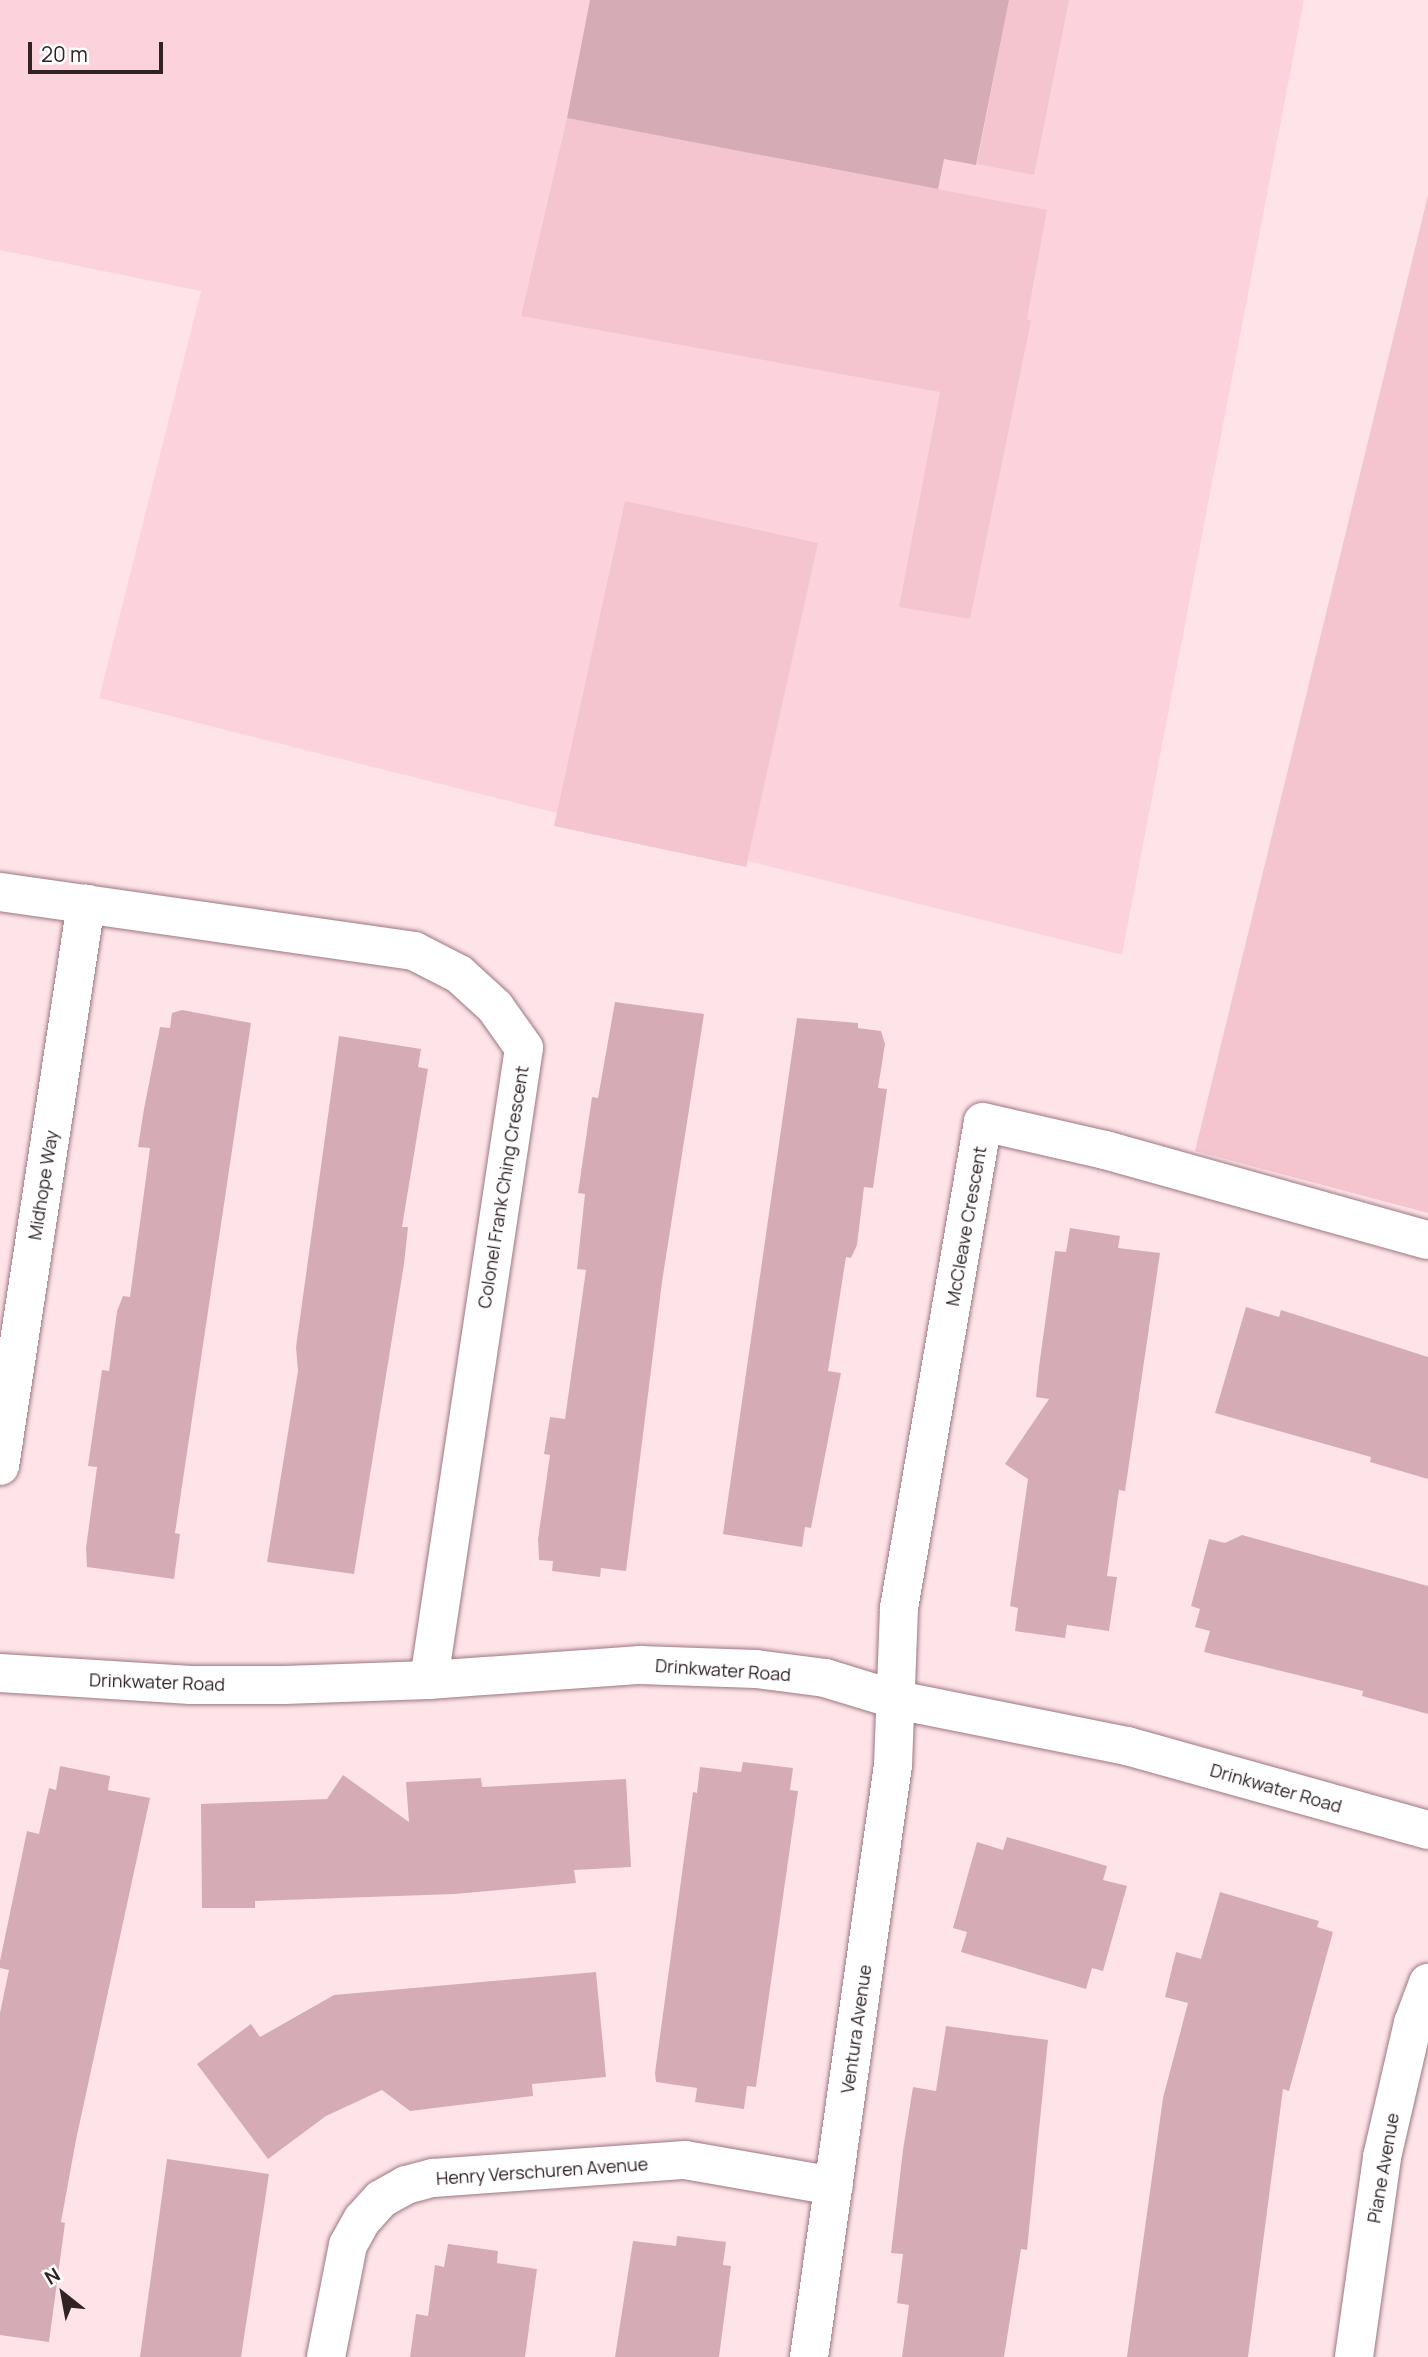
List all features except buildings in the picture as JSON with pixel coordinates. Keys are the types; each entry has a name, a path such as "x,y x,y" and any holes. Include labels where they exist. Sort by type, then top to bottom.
{"street":[{"name":"Colonel Frank Ching Crescent","path":"0,892 414,951 459,974 495,1007 524,1048 429,1680"},
{"name":"Midhope Way","path":"0,1466 86,904"},
{"name":"McCleave Crescent","path":"897,1700 899,1608 984,1122 1105,1150 1428,1240"},
{"name":"Drinkwater Road","path":"0,1673 191,1685 429,1680 569,1668 705,1666 825,1678 897,1700 1127,1746 1428,1830"},
{"name":"Ventura Avenue","path":"809,2357 893,1765 897,1700"},
{"name":"Piane Avenue","path":"1354,2357 1382,2157 1413,2023 1428,1983"},
{"name":"Henry Verschuren Avenue","path":"326,2357 348,2245 362,2220 381,2199 406,2185 433,2178 685,2161 834,2186"}],"shaded area":[{"path":"0,0 1304,0 1122,955 99,698 201,291 0,250"},
{"path":"1009,0 1069,0 1034,175 977,164"},
{"path":"567,118 1047,210 1027,319 1031,321 970,619 899,607 940,392 521,316"},
{"path":"1428,195 1428,1213 1195,1151"},
{"path":"625,501 818,543 746,867 554,826"}]}
